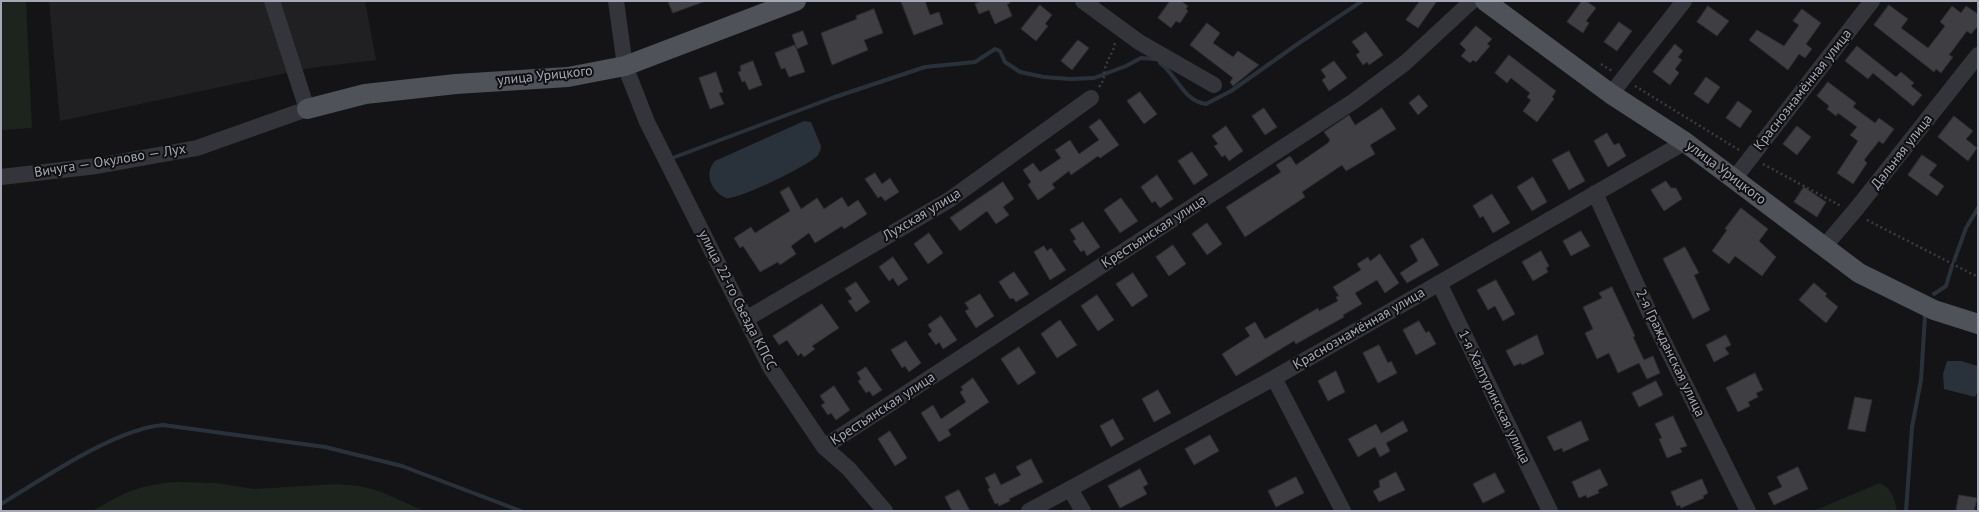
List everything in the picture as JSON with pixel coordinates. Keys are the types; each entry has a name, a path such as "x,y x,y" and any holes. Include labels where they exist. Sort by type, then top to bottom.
{"main road":[{"name":"улица Урицкого","path":"308,109 365,94 456,84 568,77 625,66 796,1"},
{"name":"улица Урицкого","path":"1485,2 1611,94 1685,142 1859,273 1934,310 1978,324"}],"street":[{"path":"272,1 308,109"},
{"name":"улица 22-го Съезда КПСС","path":"616,1 625,66 647,122 770,367 824,447 849,469 885,511"},
{"path":"1083,1 1139,42 1214,85"},
{"path":"1611,94 1684,1"},
{"name":"Краснознамённая улица","path":"1734,179 1872,1"},
{"name":"Крестьянская улица","path":"824,447 1354,101 1485,2"},
{"name":"Дальняя улица","path":"1824,247 1853,213 1978,55"},
{"name":"Лухская улица","path":"746,319 949,200 1091,98"},
{"name":"Вичуга — Окулово — Лух","path":"1,177 96,166 197,148 308,109"},
{"name":"Краснознамённая улица","path":"1029,511 1274,378 1685,142"},
{"name":"2-я Гражданская улица","path":"1595,193 1650,314 1748,511"},
{"name":"1-я Халтуринская улица","path":"1439,283 1550,511"},
{"path":"1274,378 1344,511"},
{"path":"1070,489 1083,511"}],"path":[{"path":"1104,79 1105,69 1114,50 1118,28"},
{"path":"1597,61 1751,158 1853,213 1978,277"}],"shaded area":[{"path":"1,1 26,1 32,128 1,130"},
{"path":"49,1 365,1 376,60 310,68 60,121"},
{"path":"804,121 811,122 821,146 819,154 813,160 774,181 744,194 733,197 726,198 717,192 713,187 710,171 711,166 715,161"},
{"path":"1947,361 1961,361 1978,366 1978,390 1975,397 1944,389 1943,374"},
{"path":"163,483 216,483 254,489 337,484 359,486 379,491 424,511 93,511 132,490"},
{"path":"1880,483 1890,491 1897,511 1813,511"}],"building":[{"path":"668,1 703,1 703,2 673,13"},
{"path":"901,1 925,1 930,15 939,12 943,24 914,35"},
{"path":"982,1 1010,1 1010,3 1007,4 1012,16 995,24 989,10 979,14 975,4"},
{"path":"1170,1 1181,1 1188,6 1186,9 1188,11 1180,23 1176,21 1171,28 1158,18"},
{"path":"1420,1 1437,1 1418,28 1406,20"},
{"path":"1582,1 1586,1 1596,8 1586,21 1589,23 1583,33 1567,22"},
{"path":"1040,5 1052,15 1045,24 1048,26 1036,41 1021,29"},
{"path":"1889,5 1908,19 1901,28 1928,48 1945,26 1940,22 1952,6 1961,13 1966,6 1978,14 1978,26 1971,34 1967,31 1949,55 1953,57 1941,73 1936,69 1934,72 1874,25"},
{"path":"1708,6 1729,21 1717,36 1697,22"},
{"path":"874,9 883,33 864,40 868,50 832,65 821,33 857,19 856,16"},
{"path":"1802,9 1821,23 1806,44 1812,49 1805,58 1799,54 1788,70 1749,40 1757,30 1784,46 1799,25 1793,21"},
{"path":"1619,22 1632,31 1617,51 1604,42"},
{"path":"1207,23 1220,33 1213,43 1233,57 1238,51 1259,65 1233,86 1230,82 1233,78 1190,45"},
{"path":"1476,26 1492,39 1487,44 1490,46 1476,62 1473,60 1470,63 1461,56 1466,50 1460,44"},
{"path":"803,31 808,44 797,49 792,35"},
{"path":"1366,32 1383,55 1369,65 1367,62 1363,65 1356,55 1360,52 1352,42"},
{"path":"1078,40 1089,48 1072,70 1061,61"},
{"path":"1675,44 1683,51 1678,57 1682,60 1675,69 1679,73 1670,85 1653,72"},
{"path":"795,45 805,72 789,77 785,68 781,69 775,53"},
{"path":"1857,46 1896,77 1901,72 1914,83 1911,86 1922,95 1913,106 1873,73 1868,79 1845,61"},
{"path":"1509,55 1556,91 1552,97 1554,99 1537,122 1523,111 1531,100 1527,97 1530,93 1511,78 1507,83 1495,73"},
{"path":"753,61 762,85 749,90 745,81 742,82 738,72 741,71 740,66"},
{"path":"1334,61 1347,78 1329,91 1322,80 1326,77 1321,70"},
{"path":"716,72 723,92 719,93 724,104 710,109 699,78"},
{"path":"1706,77 1720,87 1708,104 1694,94"},
{"path":"1828,82 1856,103 1853,107 1875,123 1879,118 1894,129 1883,144 1879,141 1864,160 1867,163 1853,184 1837,173 1858,141 1850,135 1857,127 1838,113 1836,116 1827,109 1829,106 1817,96"},
{"path":"1140,92 1157,114 1144,124 1127,101"},
{"path":"1419,95 1428,106 1418,115 1409,103"},
{"path":"1738,101 1752,111 1740,128 1726,118"},
{"path":"1264,108 1277,127 1265,135 1252,116"},
{"path":"1382,108 1396,129 1370,145 1375,154 1346,171 1342,165 1302,192 1305,197 1245,237 1226,207 1281,172 1276,165 1290,156 1296,165 1328,143 1330,140 1324,132 1349,115 1355,125"},
{"path":"1954,116 1973,131 1966,139 1977,148 1968,161 1938,137"},
{"path":"1100,119 1119,145 1100,158 1098,156 1071,175 1069,171 1052,184 1055,188 1038,200 1028,185 1031,182 1023,170 1033,163 1040,172 1061,158 1055,150 1070,140 1079,154 1099,140 1089,127"},
{"path":"1226,126 1243,151 1229,161 1225,155 1222,157 1214,146 1218,144 1212,136"},
{"path":"1797,126 1811,137 1797,155 1783,144"},
{"path":"1607,133 1614,145 1619,143 1626,156 1608,167 1594,141"},
{"path":"1569,151 1585,181 1569,190 1552,160"},
{"path":"1192,152 1208,175 1194,185 1178,161"},
{"path":"1922,155 1937,165 1929,175 1944,186 1937,196 1908,175"},
{"path":"875,173 882,184 890,178 899,192 885,201 881,196 878,198 865,179"},
{"path":"1157,175 1173,199 1160,208 1155,201 1152,203 1141,187"},
{"path":"1533,177 1547,202 1532,211 1517,187"},
{"path":"1666,181 1671,188 1676,188 1682,199 1664,211 1651,190"},
{"path":"1003,182 1014,199 1003,207 1009,215 996,224 987,211 960,231 950,218"},
{"path":"789,187 801,209 817,198 824,209 842,197 848,207 858,200 867,214 844,229 842,226 815,243 809,233 791,246 796,254 780,265 778,262 760,272 743,246 740,248 734,238 751,227 755,233 790,211 780,192"},
{"path":"1804,187 1826,202 1817,217 1794,202"},
{"path":"1492,194 1510,223 1493,233 1483,216 1480,218 1473,206"},
{"path":"1121,198 1138,221 1120,233 1104,210"},
{"path":"1741,208 1768,229 1759,241 1776,257 1762,276 1735,256 1729,264 1712,251 1727,230 1725,229"},
{"path":"1083,222 1100,247 1087,256 1084,250 1081,252 1073,241 1076,239 1070,230"},
{"path":"1207,223 1222,244 1207,255 1192,234"},
{"path":"1581,231 1590,246 1571,256 1563,241"},
{"path":"929,233 943,253 928,264 914,244"},
{"path":"1423,238 1439,265 1407,283 1400,273 1418,261 1410,246"},
{"path":"1173,245 1186,264 1169,276 1156,257"},
{"path":"1044,246 1047,251 1051,248 1066,270 1050,280 1034,252"},
{"path":"1685,247 1699,273 1694,275 1710,310 1693,319 1663,259"},
{"path":"1541,251 1549,266 1546,268 1548,272 1533,281 1522,262"},
{"path":"1380,254 1399,283 1385,293 1377,280 1355,293 1362,304 1343,315 1344,317 1296,344 1294,341 1236,376 1222,354 1250,336 1245,328 1255,322 1265,339 1318,308 1319,311 1338,301 1336,297 1339,296 1333,287 1361,270 1357,264 1368,257 1370,261"},
{"path":"893,257 908,279 898,286 893,278 889,281 879,267"},
{"path":"1014,272 1029,294 1016,302 1013,298 1010,299 999,282"},
{"path":"1133,273 1148,296 1132,307 1116,284"},
{"path":"1496,280 1515,314 1503,321 1495,306 1488,310 1477,290"},
{"path":"856,282 870,302 856,312 848,301 852,299 845,289"},
{"path":"1814,283 1827,294 1825,296 1838,307 1826,323 1799,300"},
{"path":"1612,287 1635,336 1633,337 1644,360 1653,356 1660,373 1647,379 1639,363 1618,373 1609,353 1597,359 1585,333 1593,329 1583,307 1602,298 1599,293"},
{"path":"980,294 994,316 976,328 965,311 969,309 965,303"},
{"path":"1097,295 1114,320 1098,331 1081,306"},
{"path":"822,304 839,328 812,346 815,349 804,357 801,353 798,356 787,340 779,345 773,336"},
{"path":"941,316 957,340 943,349 939,342 936,345 928,334 932,331 928,325"},
{"path":"1060,320 1077,345 1057,358 1041,334"},
{"path":"1419,321 1426,333 1429,331 1436,344 1416,355 1403,330"},
{"path":"1537,335 1544,354 1522,365 1521,363 1514,366 1506,351"},
{"path":"1726,335 1731,345 1725,348 1729,354 1714,362 1706,345"},
{"path":"906,341 921,363 909,372 905,366 902,368 891,350"},
{"path":"1379,345 1388,363 1391,361 1397,373 1378,383 1363,353"},
{"path":"1019,347 1036,373 1018,385 1001,359"},
{"path":"866,367 882,390 873,396 869,391 866,393 858,381 861,379 857,373"},
{"path":"1336,371 1345,392 1328,401 1318,381"},
{"path":"1755,373 1763,390 1756,393 1758,397 1748,402 1750,406 1738,412 1726,388"},
{"path":"973,378 989,402 948,430 951,435 939,442 921,413 933,405 941,419 966,402 960,392 963,390 961,387"},
{"path":"1656,381 1663,395 1639,407 1632,393"},
{"path":"834,386 850,410 836,420 831,413 828,415 821,405 825,403 820,396"},
{"path":"1158,390 1171,413 1154,422 1142,399"},
{"path":"1855,397 1872,400 1865,432 1848,429"},
{"path":"1673,416 1687,446 1680,448 1682,452 1667,458 1659,439 1662,438 1655,424"},
{"path":"1113,419 1124,439 1111,447 1100,426"},
{"path":"1403,421 1408,431 1386,443 1390,451 1380,457 1375,447 1358,457 1348,439 1376,424 1381,433"},
{"path":"1581,421 1589,440 1563,452 1562,448 1554,451 1547,437"},
{"path":"890,431 907,458 895,466 878,439"},
{"path":"1210,435 1219,451 1194,465 1185,449"},
{"path":"1031,459 1043,482 1009,499 1010,501 999,506 998,503 995,504 985,478 995,473 1001,485 1021,475 1016,467"},
{"path":"1798,467 1808,489 1774,505 1768,493 1782,487 1777,477"},
{"path":"1140,469 1148,484 1143,487 1147,494 1120,508 1108,486"},
{"path":"1600,469 1608,485 1598,490 1599,493 1587,498 1586,495 1579,498 1572,482"},
{"path":"1396,472 1405,490 1379,502 1373,491 1380,487 1379,481"},
{"path":"1495,473 1505,492 1483,503 1473,484"},
{"path":"1296,477 1304,493 1276,507 1268,491"},
{"path":"1702,479 1708,493 1703,496 1704,498 1681,508 1680,505 1677,506 1671,492"},
{"path":"959,490 970,511 952,511 945,497"},
{"path":"1959,495 1977,498 1974,511 1956,511"}],"waterway":[{"path":"1160,63 1166,68 1186,93 1198,102 1206,104 1231,91 1362,1"},
{"path":"675,157 832,98 925,67 975,62 995,49 1000,51 1005,62 1020,72 1044,77 1070,79 1094,78 1126,66 1141,58 1155,59"},
{"path":"1954,261 1966,228 1978,208"},
{"path":"1934,294 1946,286 1952,266"},
{"path":"1906,511 1912,427 1921,380 1925,316"},
{"path":"1,504 80,456 102,445 123,435 144,428 163,425 325,447 402,466 521,511"}]}
